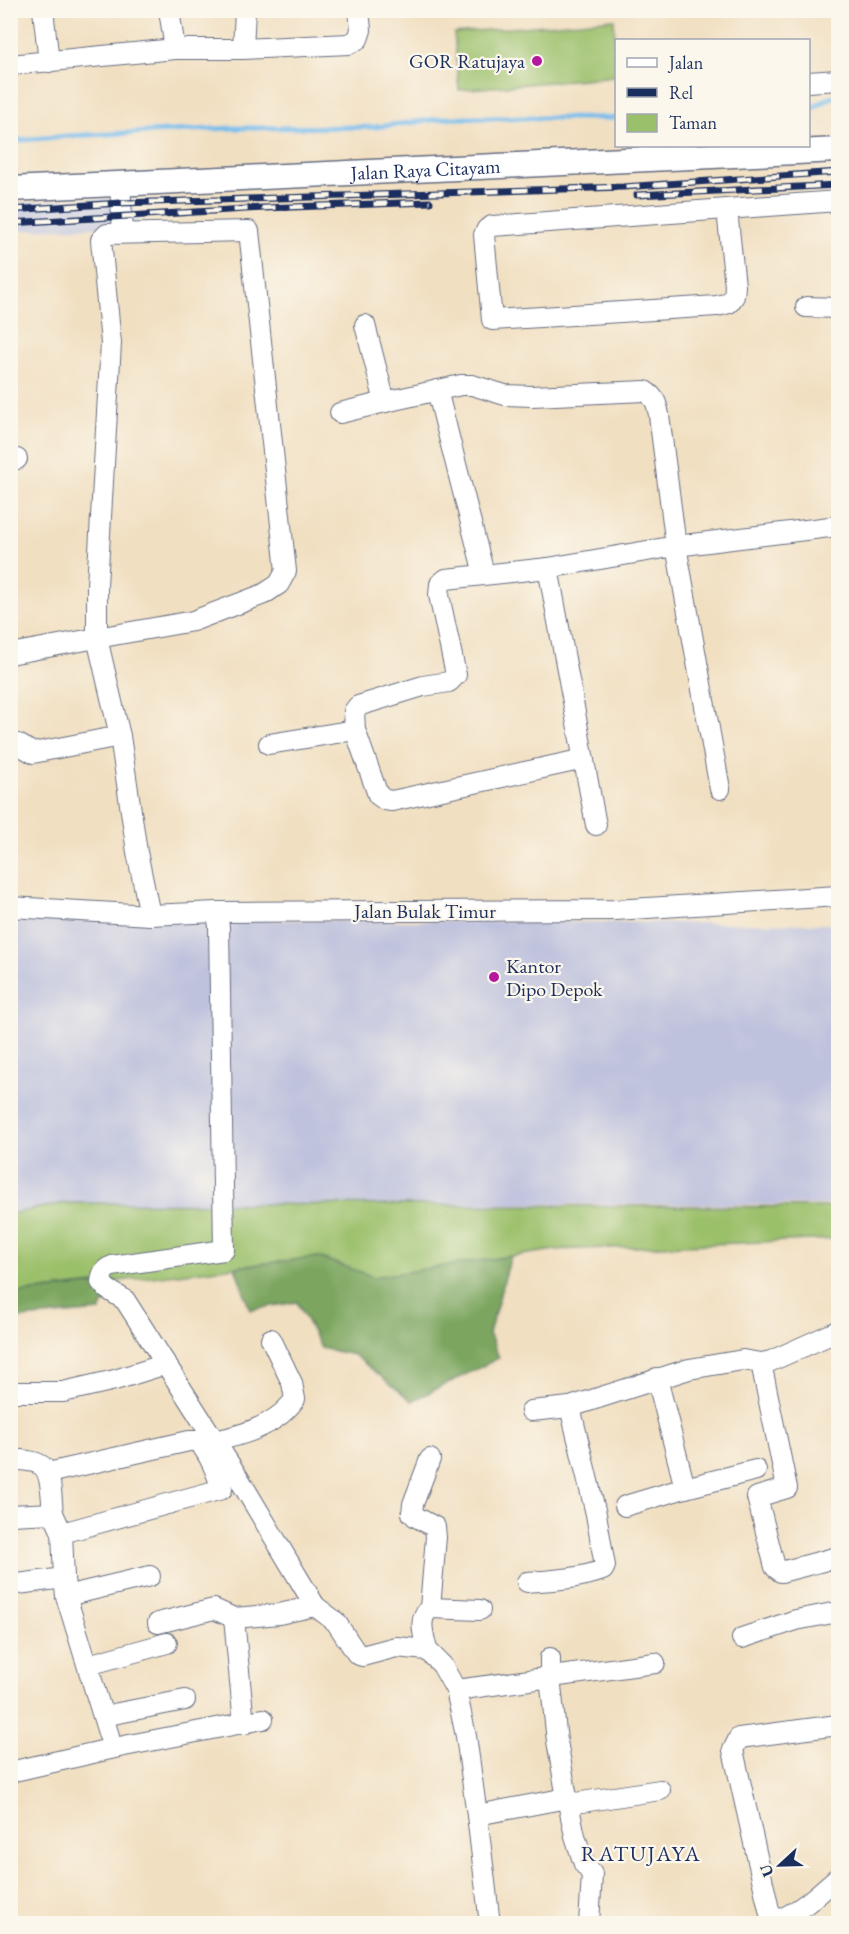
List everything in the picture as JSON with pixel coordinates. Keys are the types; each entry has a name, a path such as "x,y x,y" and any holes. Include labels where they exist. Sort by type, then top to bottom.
{"main road":[{"name":"Jalan Raya Citayam","path":"10,189 764,149 838,150"}],"street":[{"path":"43,10 49,62"},
{"path":"169,10 175,49"},
{"path":"243,49 245,10"},
{"path":"10,65 175,49 243,49 349,44 358,39 361,34 359,10"},
{"path":"810,82 838,80"},
{"path":"120,184 123,233"},
{"path":"727,210 735,286 734,296 729,303 717,306 492,320 484,235 492,226 838,201"},
{"path":"10,654 97,638 193,621 264,594 279,584 286,571 249,231 123,233 107,234 101,240 111,343 97,586 97,638 120,736 137,852 150,915"},
{"path":"806,307 838,308"},
{"path":"365,325 386,402"},
{"path":"340,413 461,384 505,395 645,391 653,396 657,403 676,546 720,789"},
{"path":"437,390 484,574"},
{"path":"584,759 392,801 385,800 378,795 355,730 354,711 358,706 423,686 449,682 456,675 439,595 440,584 446,579 548,568 676,546 838,526"},
{"path":"548,568 596,825"},
{"path":"269,744 355,730"},
{"path":"10,744 18,744 33,753 120,736"},
{"name":"Jalan Bulak Timur","path":"10,907 218,920 615,910 838,896"},
{"path":"218,920 224,1250 125,1263 105,1269 101,1282 107,1289 124,1300 241,1482 315,1606 336,1622 357,1654 362,1656 396,1647 427,1650"},
{"path":"531,1412 570,1407 688,1369 743,1360 761,1364 838,1331"},
{"path":"213,1441 236,1438 252,1431 270,1421 291,1405 295,1399 292,1383 271,1339"},
{"path":"10,1392 63,1392 115,1380 166,1364"},
{"path":"761,1364 786,1488 757,1497 775,1567 781,1572 838,1557"},
{"path":"657,1378 685,1488"},
{"path":"527,1582 571,1578 598,1572 605,1566 596,1514 570,1407"},
{"path":"48,1473 189,1441 198,1441 213,1465 222,1489"},
{"path":"10,1459 38,1462 48,1473 53,1514 62,1533 65,1587 109,1736"},
{"path":"430,1459 412,1512 416,1517 435,1527 430,1608"},
{"path":"625,1506 756,1470"},
{"path":"62,1533 241,1482"},
{"path":"10,1515 53,1514"},
{"path":"10,1585 65,1587 150,1576"},
{"path":"158,1623 214,1610 234,1618 279,1614 315,1606"},
{"path":"480,1610 430,1608 424,1613 422,1621 427,1650 442,1665 456,1690 466,1736 490,1923"},
{"path":"742,1638 796,1620 838,1612"},
{"path":"234,1618 244,1724"},
{"path":"88,1665 167,1643"},
{"path":"456,1690 550,1668 655,1663"},
{"path":"550,1668 557,1741 575,1836 584,1864 592,1874 589,1923"},
{"path":"103,1716 185,1700"},
{"path":"10,1772 119,1747 263,1719"},
{"path":"838,1725 739,1738 733,1750 771,1923 789,1917 814,1900 838,1877"},
{"path":"477,1815 660,1790"}],"shaded area":[{"path":"130,197 140,225 11,231 10,203"},
{"path":"11,918 838,924 838,1205 65,1203 11,1214"}],"green space":[{"name":"GOR Ratujaya","path":"614,19 615,76 459,90 454,33"},
{"path":"65,1203 838,1207 838,1239 555,1250 374,1277 318,1257 11,1294 10,1214"},
{"path":"511,1256 489,1333 499,1358 412,1401 354,1355 321,1348 297,1302 250,1310 235,1267 318,1257 374,1277"},
{"path":"115,1282 100,1311 11,1319 10,1294"}],"waterway":[{"path":"810,110 831,97 838,97"},
{"path":"10,141 233,128 375,127 447,118 615,118"}],"railway":[{"path":"10,210 121,203 623,187 838,172"},
{"path":"637,195 838,185"},
{"path":"10,223 264,208 430,202"}],"place":[{"name":"GOR Ratujaya","path":"537,61"},
{"name":"Kantor Dipo Depok","path":"494,977"}],"district":[{"name":"RATUJAYA","path":"641,1853"}]}
